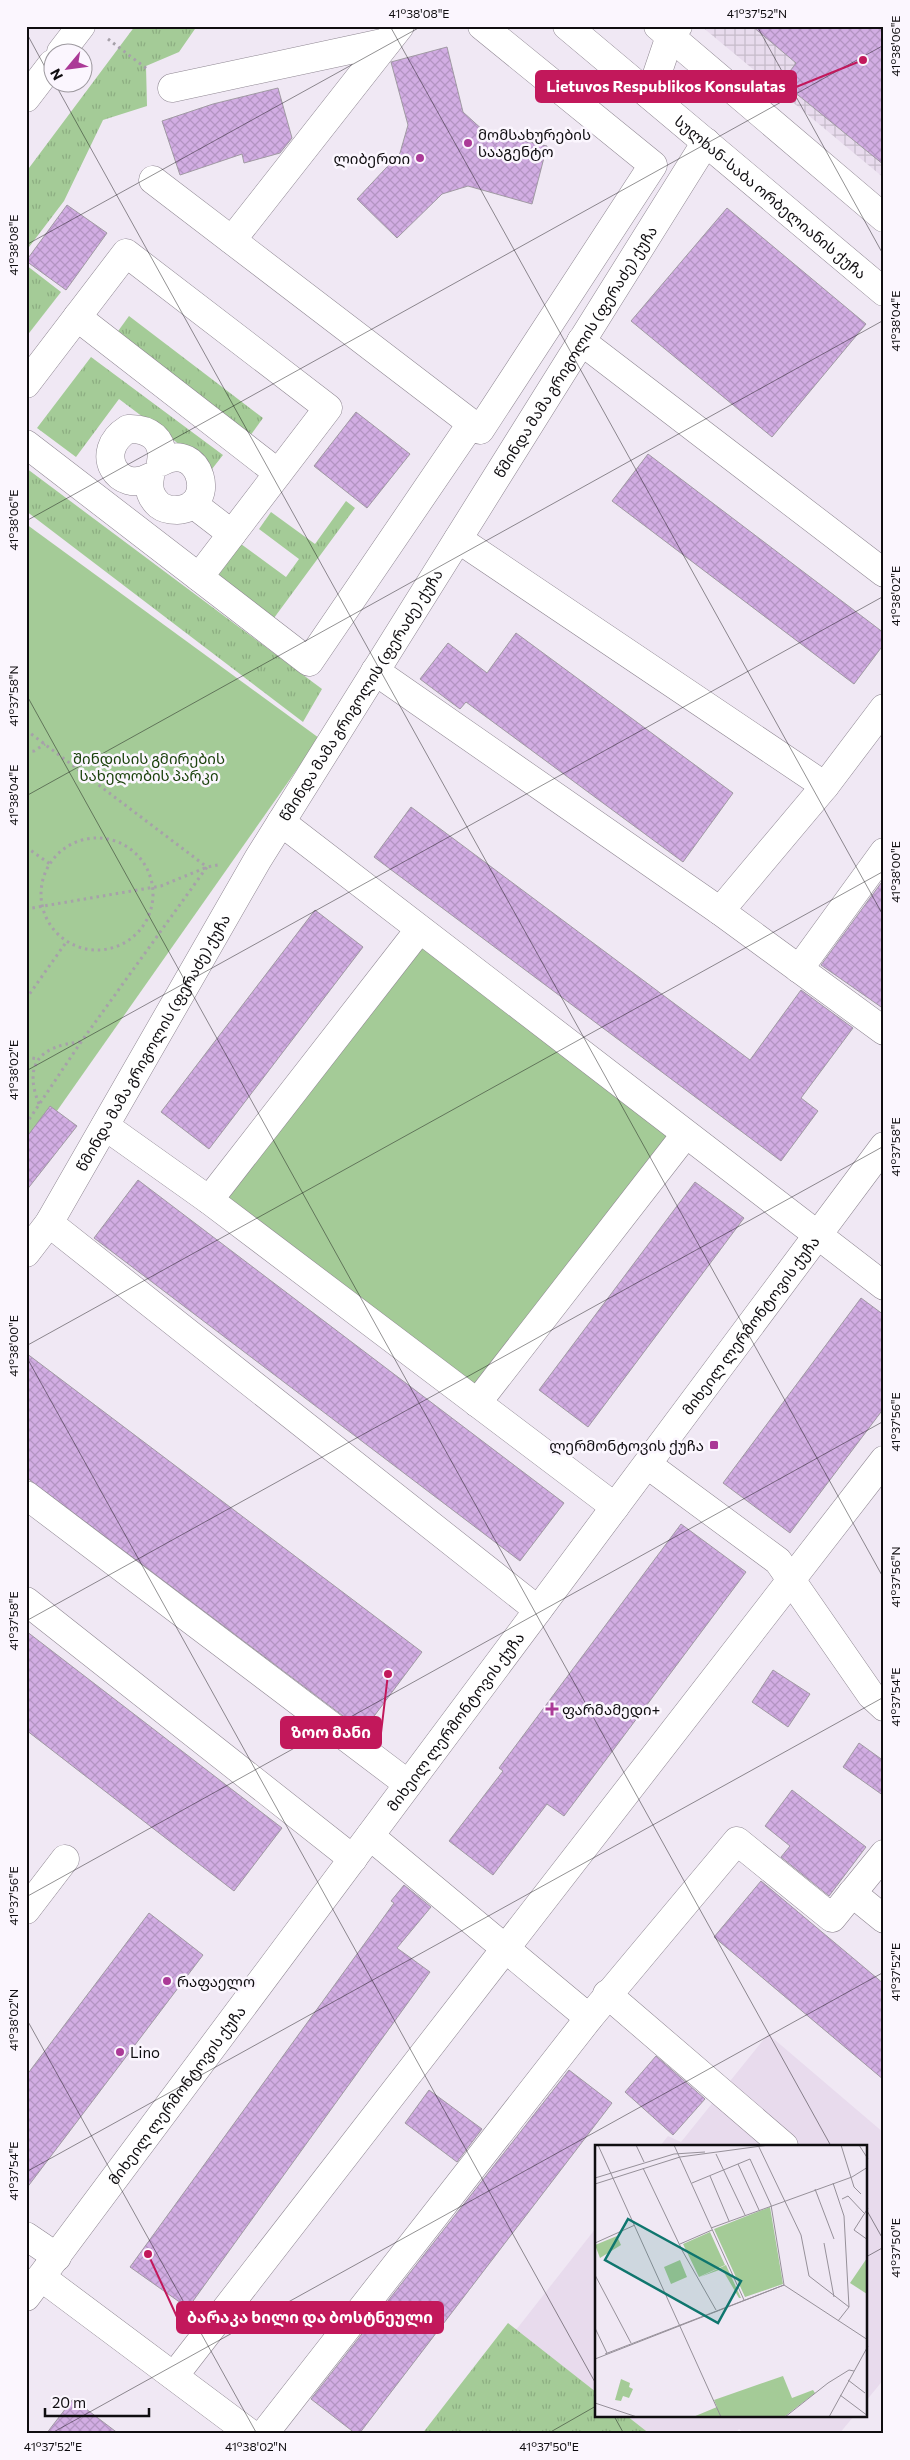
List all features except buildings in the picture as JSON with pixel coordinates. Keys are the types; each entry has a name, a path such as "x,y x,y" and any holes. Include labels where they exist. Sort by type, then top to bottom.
{"street":[{"path":"69,42 81,26"},
{"path":"153,180 480,430 653,165 482,26"},
{"name":"სულხან-საბა ორბელიანის ქუჩა","path":"567,26 884,292"},
{"path":"650,95 669,30 881,211"},
{"path":"232,240 393,34"},
{"path":"172,88 393,34"},
{"path":"26,98 42,77"},
{"name":"წმინდა მამა გრიგოლის (ფერაძე) ქუჩა","path":"26,1253 49,1223 258,859 706,142"},
{"path":"26,384 126,253 328,408 199,577"},
{"path":"77,317 278,474"},
{"path":"581,341 884,573"},
{"path":"26,444 309,662 471,424"},
{"path":"180,457 191,462 199,470 202,482 200,494 193,504 183,510 171,510 160,506 152,497 149,485 156,469 167,458 180,457"},
{"path":"193,504 232,534"},
{"path":"458,539 825,786"},
{"path":"375,671 720,911 884,1030"},
{"path":"720,911 825,786 884,708"},
{"path":"281,822 685,1135 884,1286"},
{"path":"799,969 884,852"},
{"path":"209,1200 419,930"},
{"path":"104,1126 209,1200 615,1508"},
{"path":"478,1403 685,1135"},
{"name":"მიხეილ ლერმონტოვის ქუჩა","path":"41,2277 884,1146"},
{"path":"49,1223 538,1610"},
{"path":"174,2376 884,1460"},
{"path":"648,1465 778,1560 871,1695 884,1707"},
{"path":"26,1495 408,1784"},
{"path":"26,1601 353,1859"},
{"path":"370,1836 589,2018"},
{"path":"264,2434 607,1994 737,1841 832,1918 884,1854"},
{"path":"26,1910 64,1859"},
{"path":"852,1893 884,1919"},
{"path":"607,1994 783,2145"},
{"path":"26,2236 41,2277 251,2434"}],"path":[{"path":"106,38 172,88"},
{"path":"26,730 207,867"},
{"path":"26,752 34,751 45,744"},
{"path":"96,837 113,839 130,847 143,861 152,879 154,898 149,917 139,933 122,944 104,950 85,949 67,941 53,929 43,906 41,896 43,878 50,864 63,849 78,840 96,837"},
{"path":"26,847 50,864"},
{"path":"26,909 152,888 207,867 258,859"},
{"path":"26,1124 80,1042 207,867"},
{"path":"26,999 67,941"},
{"path":"40,1104 33,1089 32,1078 38,1059 53,1047 80,1042"},
{"path":"26,1057 38,1059"}],"shaded area":[{"path":"701,26 884,26 884,178"},
{"path":"768,2034 884,2133 884,2379 868,2399 868,2145 661,2145 668,2136 681,2142"},
{"path":"595,2229 595,2391 516,2330"},
{"path":"630,2418 852,2418 839,2434 745,2434 739,2429 735,2434 650,2434"}],"green space":[{"path":"135,26 197,26 179,52 146,66 147,106 103,120 64,201 26,251 26,172 86,92 92,92 92,84"},
{"path":"26,265 61,292 26,337"},
{"path":"129,316 263,418 250,436 116,334"},
{"path":"91,357 223,455 212,469 119,399 76,457 37,428"},
{"path":"26,468 322,689 303,722 26,511"},
{"path":"346,501 355,508 274,618 217,577 241,544 286,577 299,559 259,529 271,512 315,544"},
{"name":"შინდისის გმირების სახელობის პარკი","path":"26,524 319,738 26,1155"},
{"path":"419,930 685,1135 477,1403 209,1200"},
{"path":"508,2323 595,2391 595,2418 630,2418 650,2434 422,2434"}],"place":[{"name":"Lietuvos Respublikos Konsulatas","path":"863,60"},
{"name":"მომსახურების სააგენტო","path":"468,143"},
{"name":"ლიბერთი","path":"420,158"},
{"name":"ლერმონტოვის ქუჩა","path":"714,1445"},
{"name":"ზოო მანი","path":"388,1674"},
{"name":"ფარმამედი+","path":"552,1709"},
{"name":"რაფაელო","path":"167,1981"},
{"name":"Lino","path":"120,2052"},
{"name":"ბარაკა ხილი და ბოსტნეული","path":"148,2254"}]}
